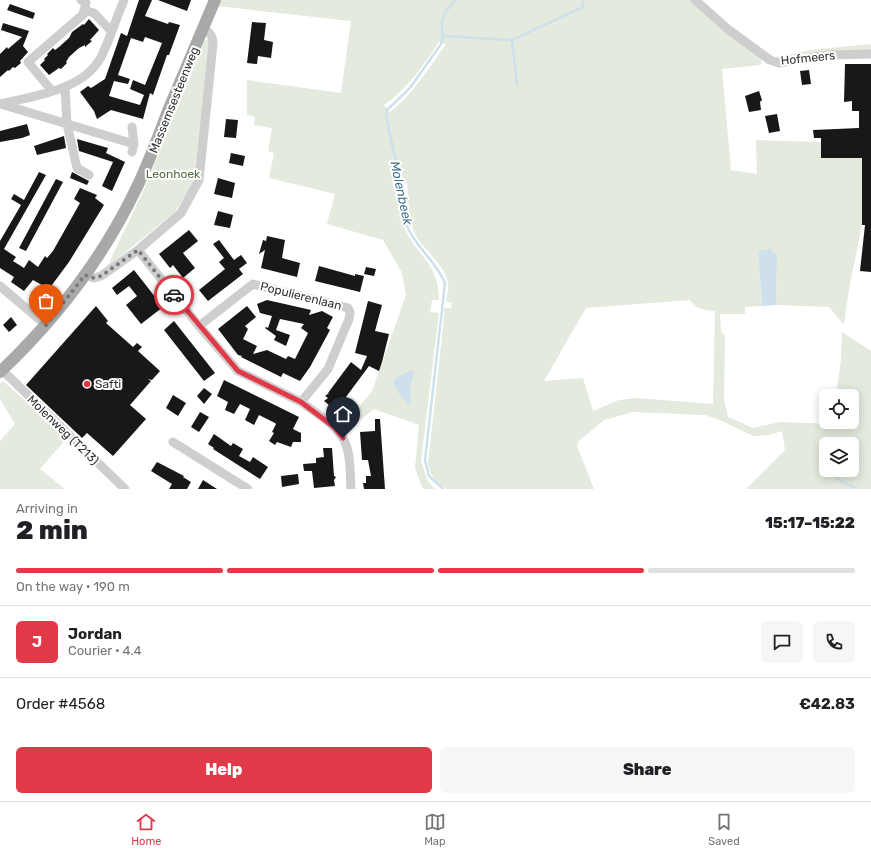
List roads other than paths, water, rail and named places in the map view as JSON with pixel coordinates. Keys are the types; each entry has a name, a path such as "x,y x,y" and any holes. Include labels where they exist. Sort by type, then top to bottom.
{"main road":[{"name":"Massemsesteenweg","path":"1,371 46,325 85,275 126,210 215,0"}],"street":[{"path":"81,0 86,3 83,14"},
{"path":"0,104 52,91 78,82 92,69 100,58 124,0"},
{"name":"Hofmeers","path":"695,0 729,30 770,60 779,63 828,55 871,54"},
{"path":"52,91 28,62 87,11 94,14 111,31"},
{"name":"Massemsesteenweg","path":"85,275 94,278 101,276 138,250 181,213 198,180 213,44 211,35 208,31 203,29"},
{"path":"65,87 68,124 77,168 89,175"},
{"path":"0,104 68,124 133,148 132,127"},
{"path":"138,250 199,326 238,371 301,402 334,427 343,438 348,448 351,489"},
{"name":"Populierenlaan","path":"199,326 253,284 348,308 350,312 349,319 328,369 301,402"},
{"path":"0,286 46,325"},
{"name":"Molenweg (T213)","path":"1,371 125,489"},
{"path":"173,442 248,489"}],"water":[{"path":"770,249 775,253 777,258 776,305 762,306 758,251"},
{"path":"411,370 414,372 410,388 410,405 402,398 393,384 398,377"}],"waterway":[{"name":"Molenbeek","path":"443,489 429,476 425,460 445,283 437,268 415,241 407,226 404,217 403,192 386,111 410,88 441,44 443,38 443,19 447,10 455,0"},
{"path":"517,84 512,40 583,7 583,0"},
{"path":"444,36 512,40"},
{"path":"836,477 857,489"}],"place":[{"name":"Safti","path":"87,384"}],"park label":[{"name":"Leonhoek","path":"173,174"}]}
